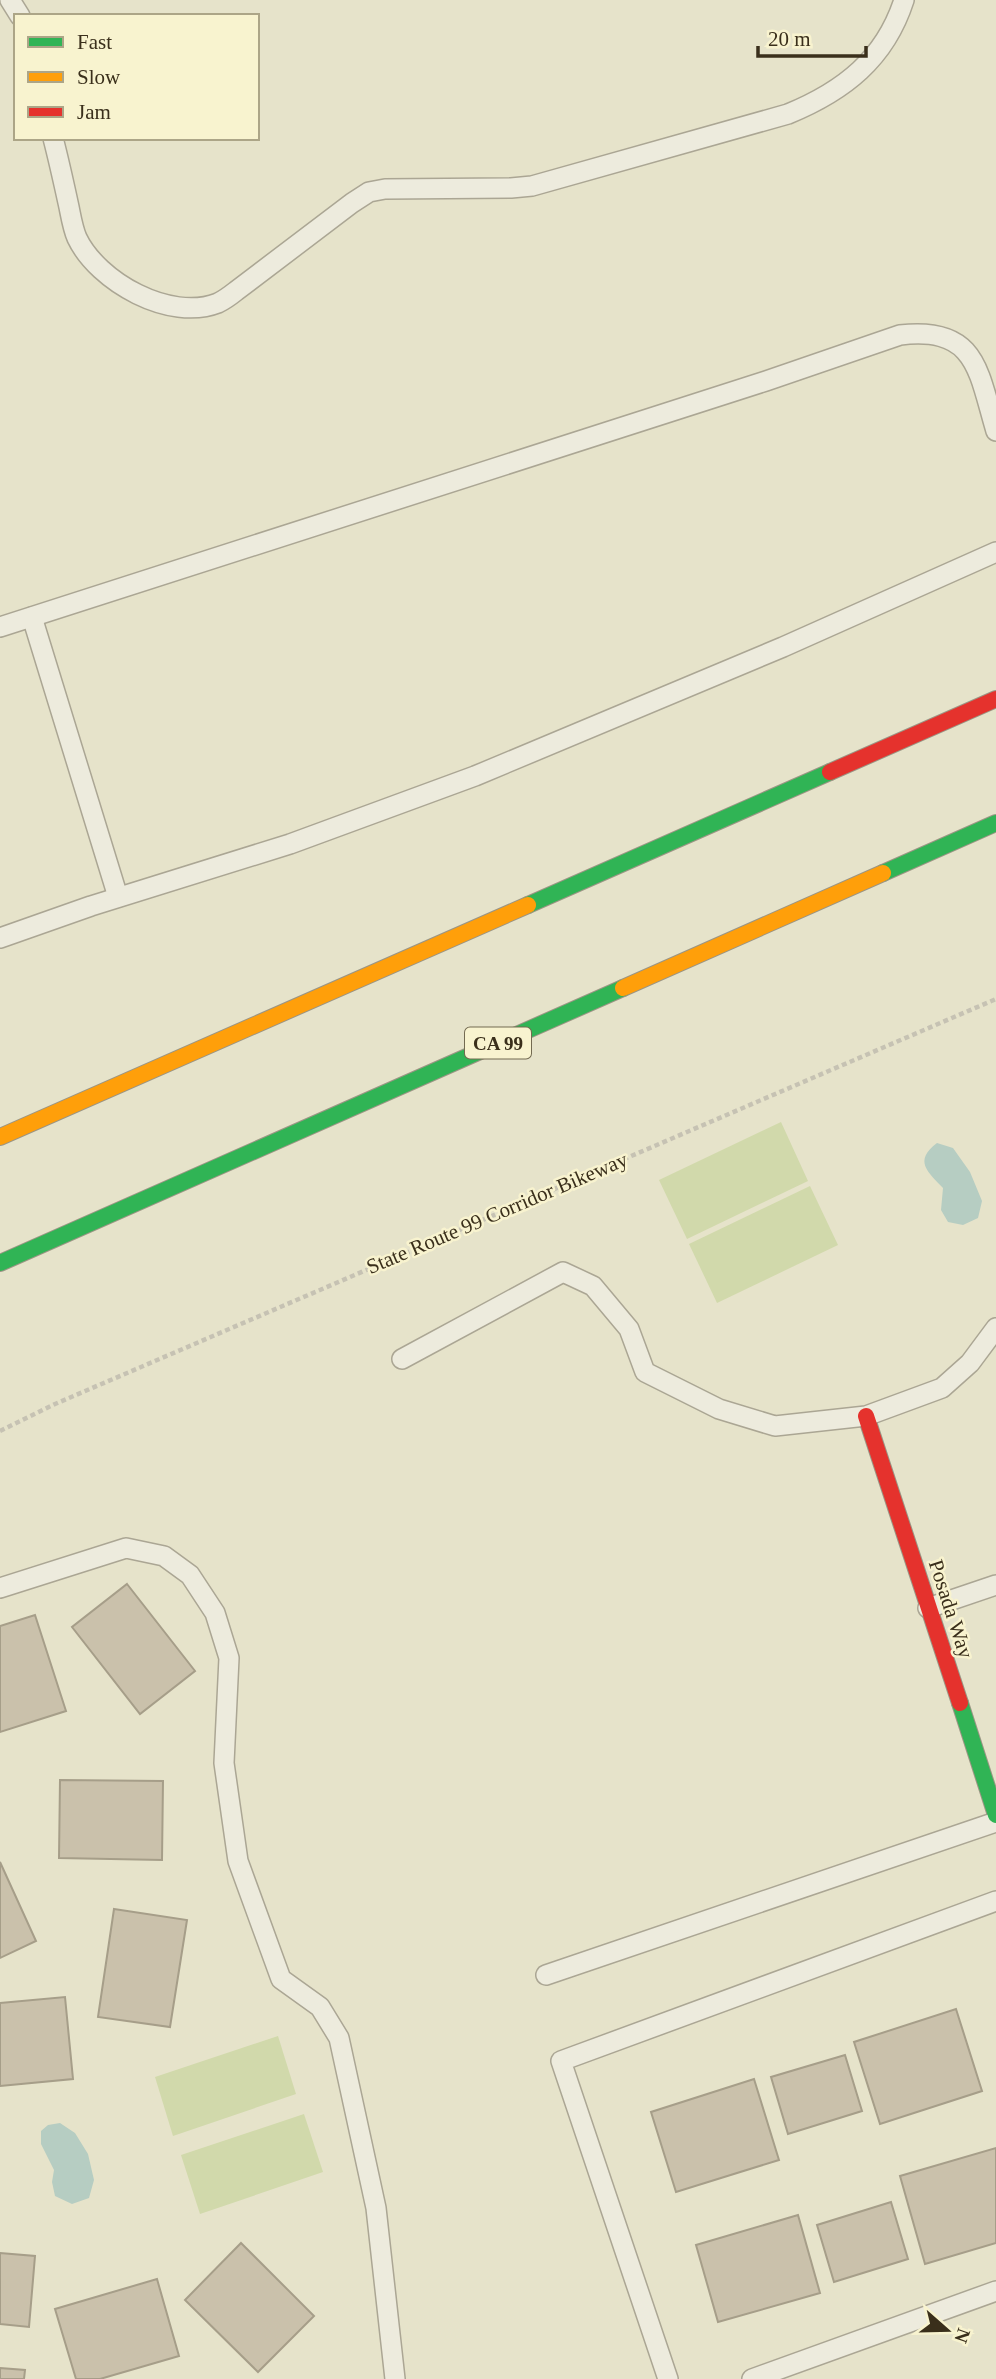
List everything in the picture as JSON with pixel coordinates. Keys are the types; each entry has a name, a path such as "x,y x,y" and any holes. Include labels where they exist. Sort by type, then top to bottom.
{"main road":[{"path":"0,1137 996,699"},
{"name":"CA 99","path":"0,1263 996,823"},
{"name":"Posada Way","path":"866,1416 996,1815"}],"lane":[{"path":"53,140 76,236 88,256 102,271 134,292 155,301 177,306 219,303 369,192 385,189 532,186 788,114 820,101 848,83 869,62 886,40 905,0"},
{"path":"0,627 766,381 900,335 923,332 943,336 958,343 970,356 978,371 996,431"},
{"path":"0,938 118,897 290,844 475,776 783,647 996,552"},
{"path":"32,617 118,897"},
{"path":"402,1359 562,1272 593,1286 629,1329 645,1372 719,1409 775,1426 866,1416 942,1388 970,1363 996,1328"},
{"path":"0,1588 126,1548 164,1556 190,1575 215,1613 229,1658 224,1763 238,1861 281,1979 320,2007 339,2038 376,2208 396,2379"},
{"path":"928,1608 996,1585"},
{"path":"546,1975 996,1822"},
{"path":"668,2379 561,2061 996,1901"},
{"path":"752,2379 996,2291"}],"path":[{"name":"State Route 99 Corridor Bikeway","path":"0,1431 80,1393 996,999"}],"green space":[{"path":"781,1122 808,1181 687,1239 659,1180"},
{"path":"810,1186 838,1245 717,1303 689,1244"},
{"path":"278,2036 296,2094 173,2136 155,2077"},
{"path":"304,2114 323,2172 200,2214 181,2155"}],"shaded area":[{"path":"937,1143 953,1148 970,1172 982,1201 978,1218 963,1225 948,1222 941,1210 943,1188 925,1166 926,1155"},
{"path":"60,2123 75,2133 88,2154 94,2180 89,2198 72,2204 55,2196 52,2182 54,2170 41,2144 41,2131 48,2125"}],"building":[{"path":"127,1584 195,1671 140,1714 72,1627"},
{"path":"35,1615 66,1711 0,1732 0,1626"},
{"path":"60,1780 163,1781 162,1860 59,1858"},
{"path":"0,1862 36,1941 0,1958"},
{"path":"114,1909 187,1920 170,2027 98,2017"},
{"path":"65,1997 73,2079 0,2086 0,2003"},
{"path":"956,2009 982,2091 880,2124 854,2042"},
{"path":"845,2055 862,2111 788,2134 771,2077"},
{"path":"754,2079 779,2160 676,2192 651,2112"},
{"path":"996,2148 996,2243 925,2264 900,2176"},
{"path":"891,2202 908,2259 834,2282 817,2225"},
{"path":"798,2215 820,2293 718,2322 696,2245"},
{"path":"241,2243 314,2316 258,2372 185,2300"},
{"path":"0,2253 35,2256 29,2327 0,2324"},
{"path":"157,2279 179,2356 100,2379 76,2379 55,2309"},
{"path":"0,2368 25,2370 24,2379 0,2379"}],"traffic: fast":[{"path":"528,905 830,772"},
{"path":"883,873 996,823"},
{"path":"0,1263 623,988"},
{"path":"960,1703 996,1815"}],"traffic: slow":[{"path":"623,988 883,873"},
{"path":"0,1137 528,905"}],"traffic: jam":[{"path":"830,772 996,699"},
{"path":"866,1416 960,1703"}]}
